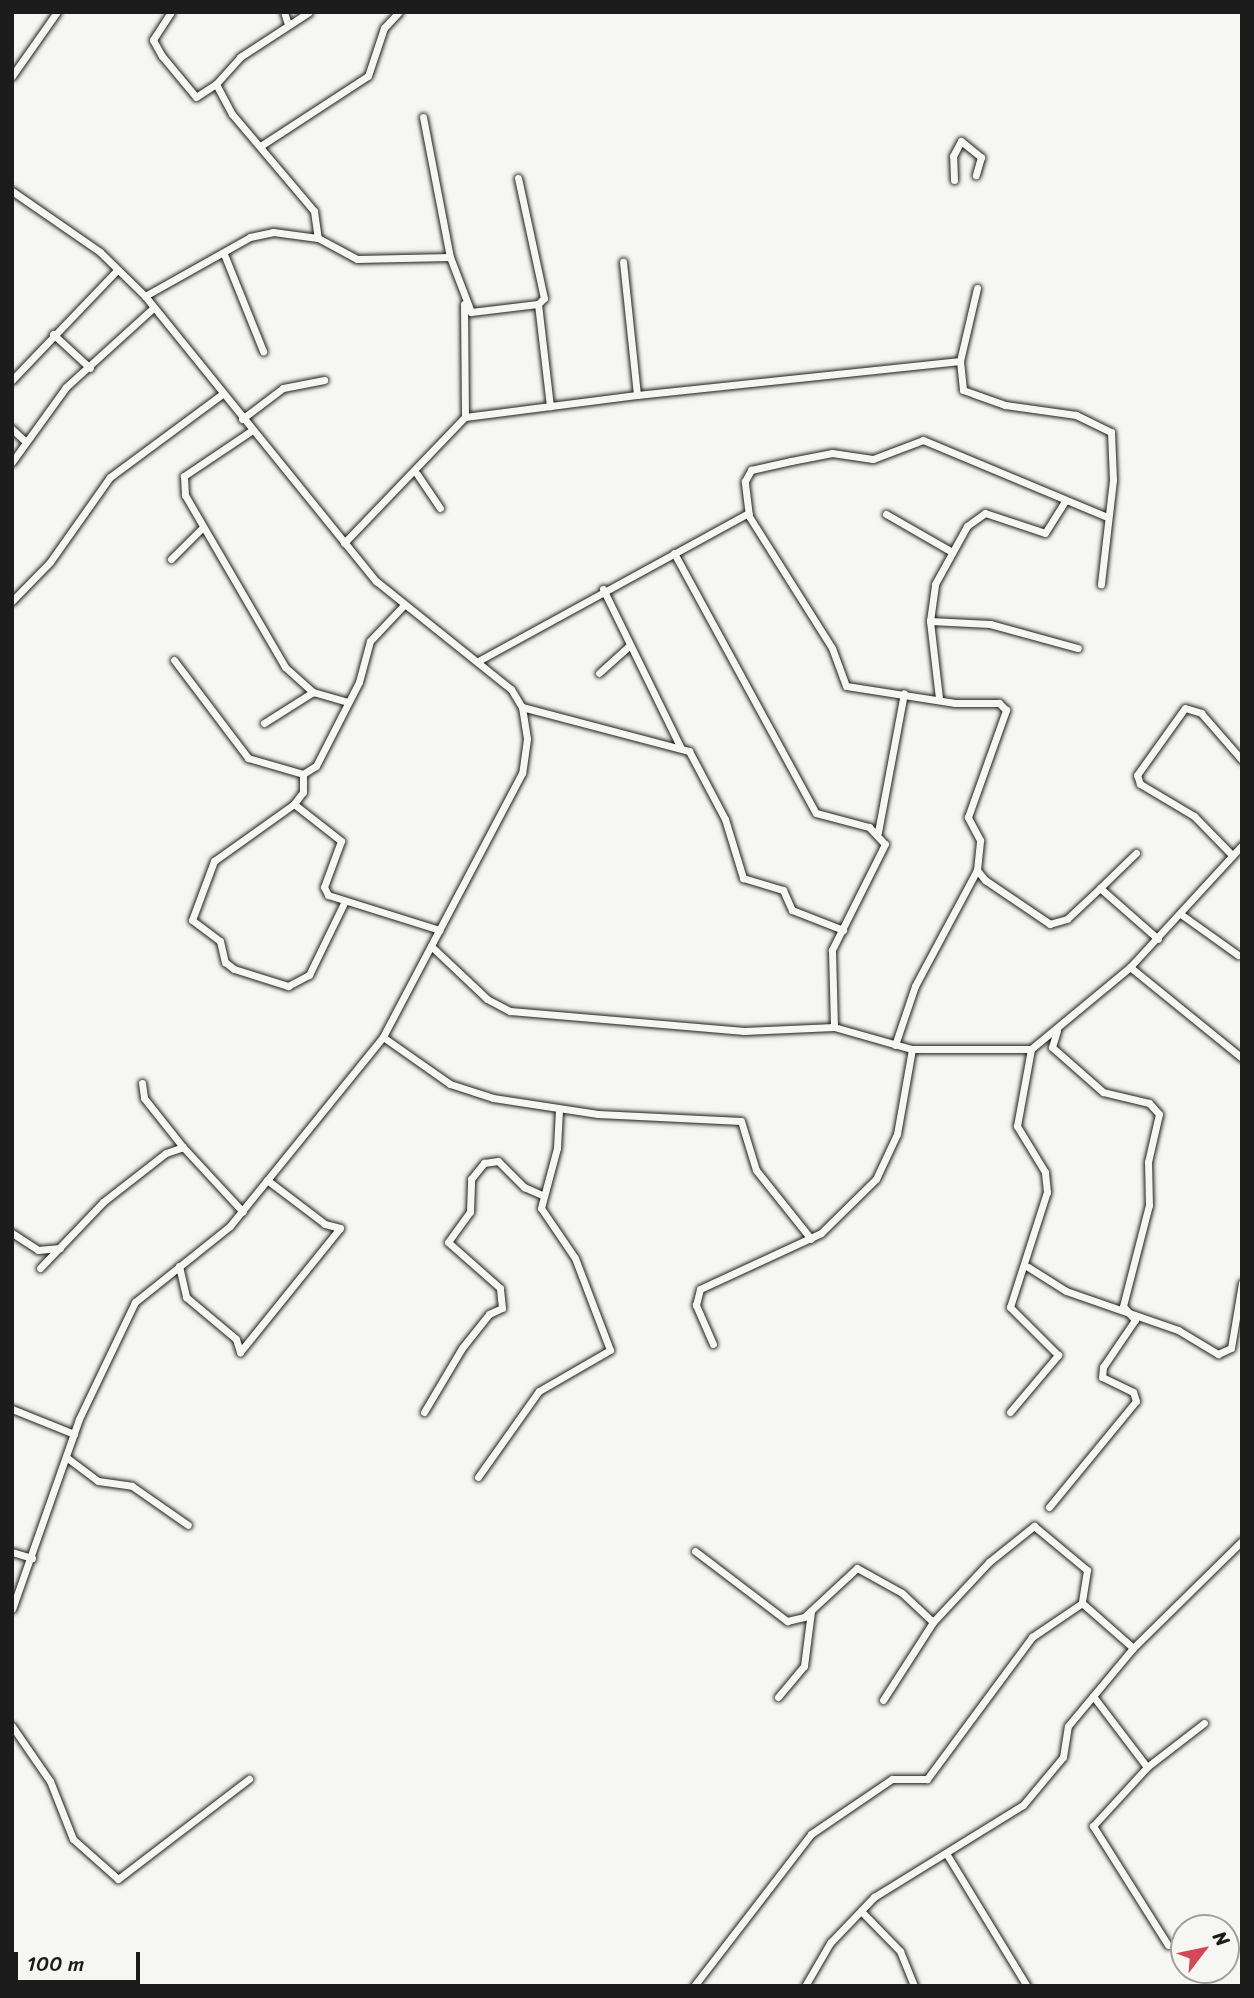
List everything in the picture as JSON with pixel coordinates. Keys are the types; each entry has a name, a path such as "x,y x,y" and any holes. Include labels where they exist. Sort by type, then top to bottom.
{"street":[{"path":"12,76 57,12"},
{"path":"284,12 288,24"},
{"path":"175,13 153,40 162,56 196,97 216,84 288,24 309,12"},
{"path":"262,145 368,76 384,29 399,12"},
{"path":"216,84 232,114 262,145 314,211 318,238"},
{"path":"344,543 417,474 465,417 464,304 450,257 423,117"},
{"path":"954,180 953,156 961,141 981,157 976,175"},
{"path":"464,304 477,313 538,304 544,298 537,253 518,178"},
{"path":"12,191 117,270 145,296 220,395 344,543 403,606 480,660 522,707 689,751 725,819 743,878 783,890 792,910 843,930"},
{"path":"145,296 224,254 273,232 318,238 357,259 450,257"},
{"path":"224,254 263,351"},
{"path":"623,262 636,395"},
{"path":"12,380 53,334 117,270"},
{"path":"977,288 960,361 963,390 1005,405 1076,415 1111,432 1101,584"},
{"path":"538,304 550,406"},
{"path":"12,462 66,387 153,308"},
{"path":"53,334 90,368"},
{"path":"465,417 636,395 960,361"},
{"path":"242,419 283,388 324,380"},
{"path":"12,601 50,562 110,477 220,395"},
{"path":"12,429 25,442"},
{"path":"250,431 184,476 185,495 269,644 313,692 347,702"},
{"path":"895,1045 915,986 978,870 980,841 968,817 1006,710 999,703 939,698 841,681 832,648 748,513 745,481 751,470 832,453 873,459 923,440 1107,517"},
{"path":"417,474 440,508"},
{"path":"939,698 930,621 935,583 967,526 985,513 1045,533 1065,501"},
{"path":"480,660 603,589 748,513"},
{"path":"886,514 953,552"},
{"path":"171,559 202,528"},
{"path":"674,553 816,813 878,832"},
{"path":"603,589 628,647 681,748"},
{"path":"174,660 248,758 303,774 316,766 347,702 370,641 403,606"},
{"path":"930,621 990,624 1078,648"},
{"path":"599,673 628,647"},
{"path":"264,723 313,692"},
{"path":"834,1027 832,950 885,844 878,832 904,693"},
{"path":"12,1609 32,1559 74,1434 135,1303 243,1212 383,1037 522,773 522,707"},
{"path":"1231,854 1194,816 1140,784 1137,775 1185,708 1201,713 1242,760"},
{"path":"303,774 303,792 294,804 214,861 192,920 220,941 225,962 234,969 288,986 309,975 345,901"},
{"path":"294,804 341,841 324,887 345,901 440,930"},
{"path":"431,946 487,999 510,1011 744,1031 834,1027 912,1049 1031,1049 1130,967 1182,915 1231,854 1242,845"},
{"path":"978,870 1050,924 1067,919 1136,853"},
{"path":"1100,888 1158,939"},
{"path":"1182,915 1238,956"},
{"path":"1130,967 1242,1058"},
{"path":"1057,1030 1052,1046 1103,1092 1149,1103 1159,1114 1148,1162 1149,1205 1123,1306"},
{"path":"383,1037 450,1084 559,1110 741,1121 756,1170 811,1239"},
{"path":"713,1344 696,1305 700,1289 811,1239 862,1195 882,1168 897,1134 912,1049"},
{"path":"1010,1412 1057,1363 1054,1343 1010,1307 1028,1267 1048,1184 1017,1126 1031,1049"},
{"path":"142,1083 144,1098 183,1147 243,1212"},
{"path":"478,1477 539,1391 610,1350 575,1258 541,1208 542,1195 552,1174 559,1110"},
{"path":"40,1268 103,1202 183,1147"},
{"path":"424,1412 463,1348 489,1314 502,1308 500,1288 448,1242 470,1212 471,1179 484,1163 498,1161 524,1187 542,1195"},
{"path":"179,1266 191,1305 236,1339 240,1352 340,1228 324,1224 267,1180"},
{"path":"12,1233 38,1250 61,1248"},
{"path":"1028,1267 1076,1295 1123,1306 1218,1354 1231,1348 1242,1283"},
{"path":"1049,1507 1136,1401 1133,1392 1102,1377 1135,1320 1123,1306"},
{"path":"12,1409 74,1434"},
{"path":"66,1457 98,1481 132,1486 188,1525"},
{"path":"694,1986 811,1835 892,1779 927,1779 1032,1637 1082,1603 1090,1574 1029,1526 933,1622 883,1700"},
{"path":"805,1986 830,1943 861,1911 1032,1795 1063,1757 1069,1726 1093,1696 1133,1648 1242,1541"},
{"path":"695,1551 788,1621 811,1611 857,1568 902,1593 933,1622"},
{"path":"12,1552 32,1559"},
{"path":"1082,1603 1133,1648"},
{"path":"778,1697 804,1665 811,1611"},
{"path":"1093,1696 1147,1767"},
{"path":"1168,1945 1093,1826 1147,1767 1205,1723"},
{"path":"12,1726 50,1781 73,1839 118,1879 249,1779"},
{"path":"946,1853 1027,1986"},
{"path":"861,1911 900,1951 914,1986"}]}
